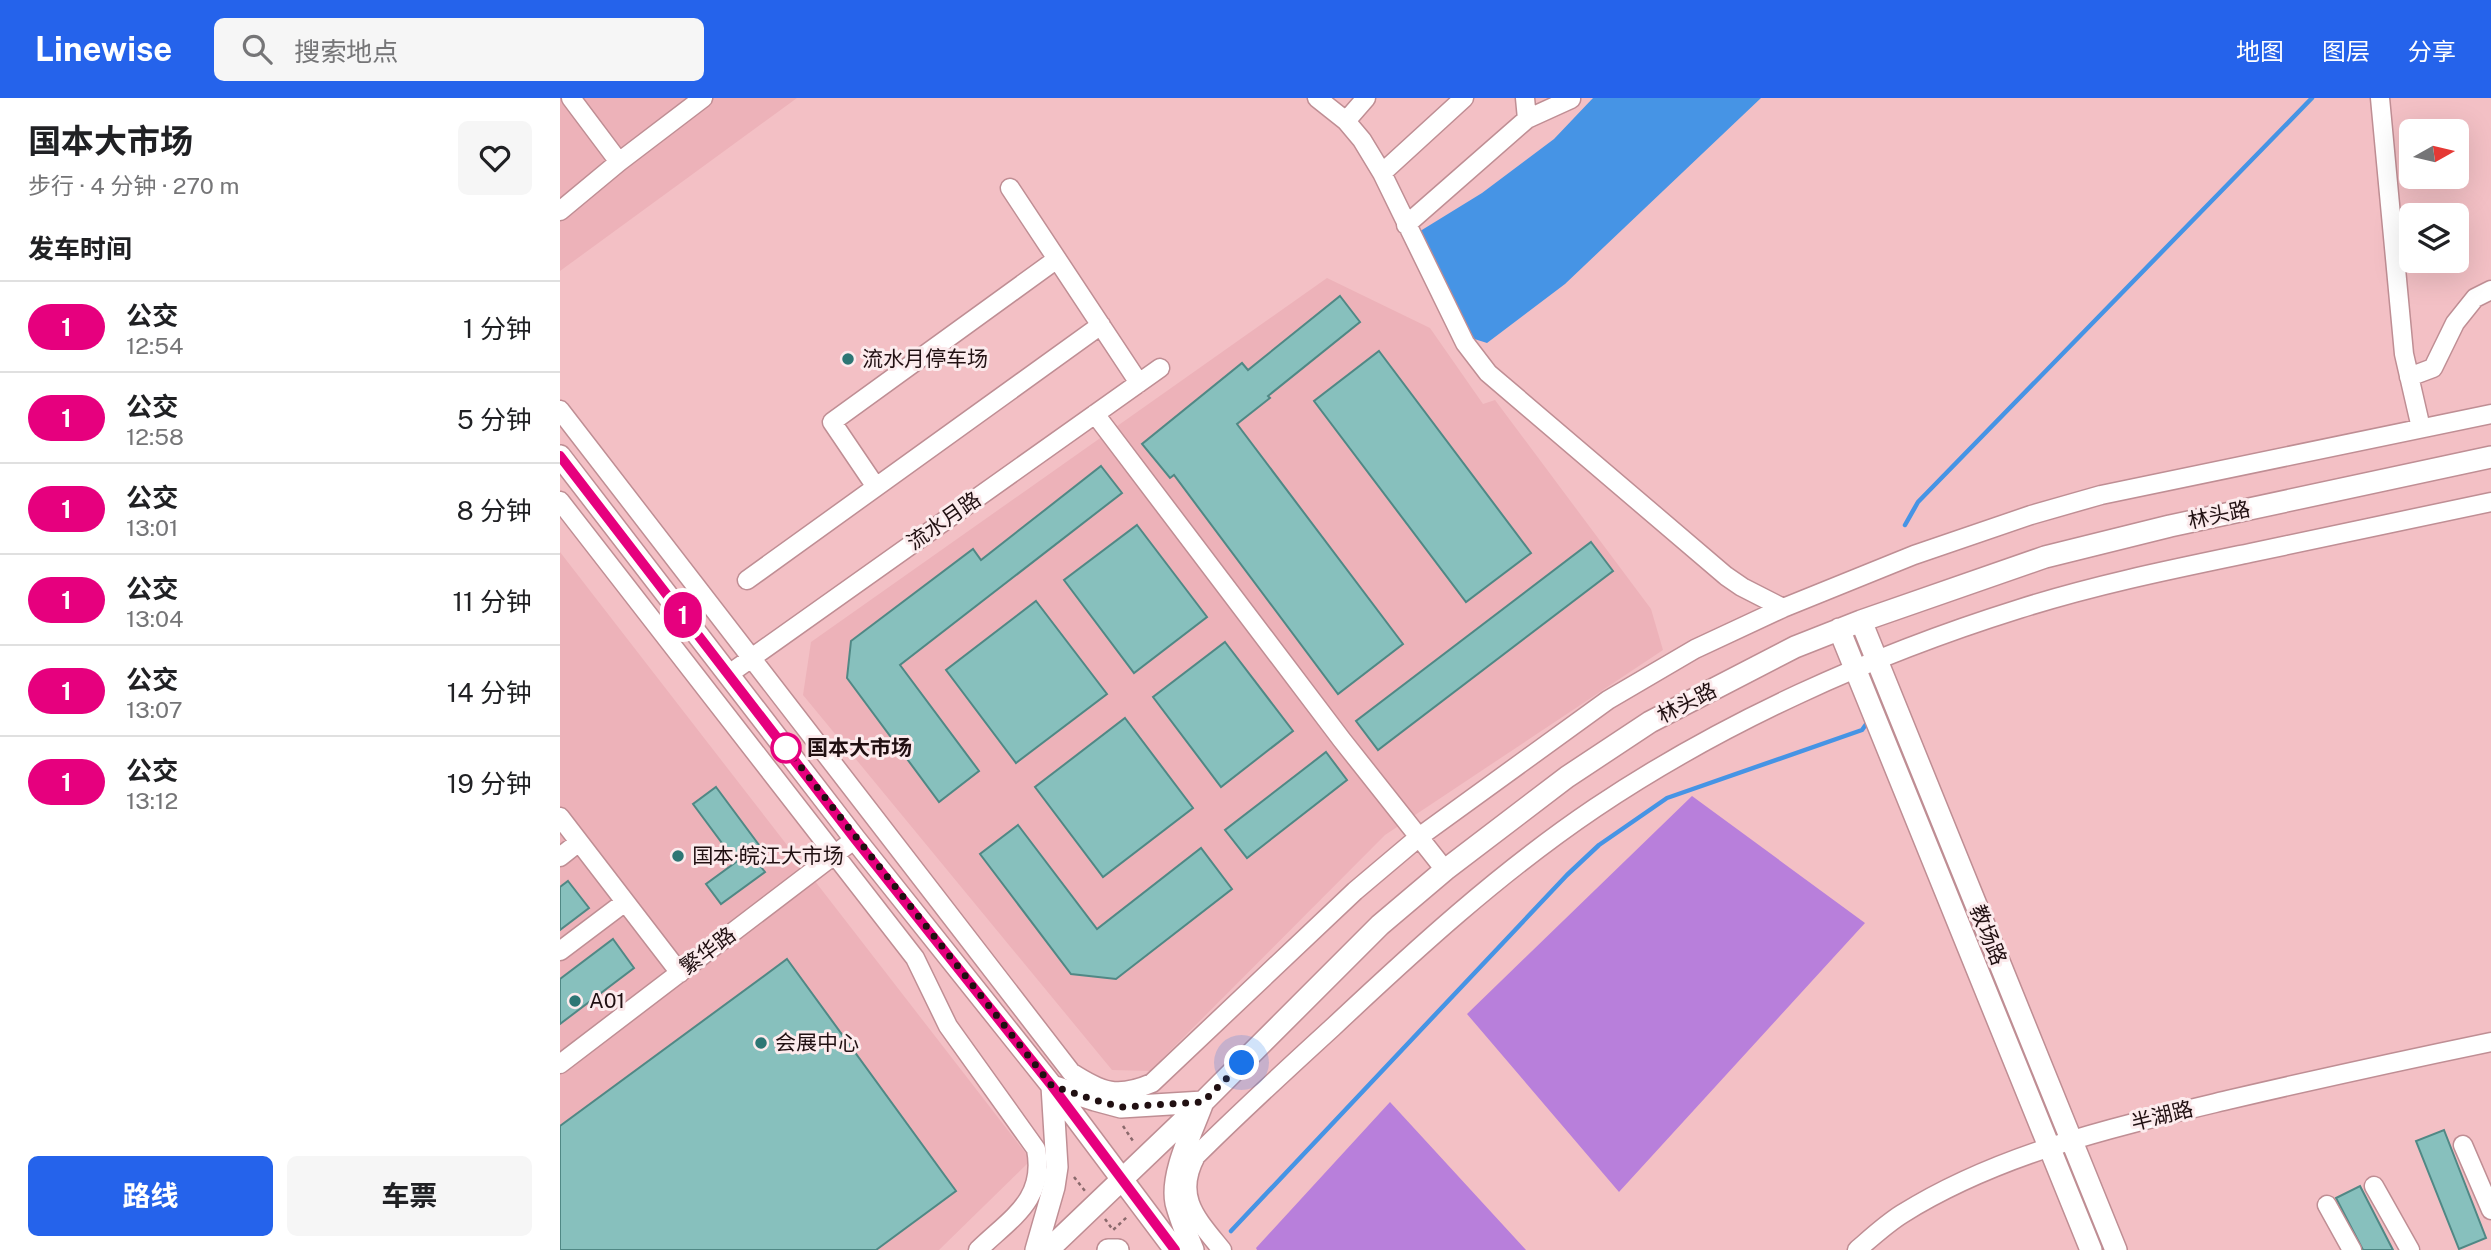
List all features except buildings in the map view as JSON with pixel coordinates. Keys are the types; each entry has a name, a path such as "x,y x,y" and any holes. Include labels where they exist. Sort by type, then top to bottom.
{"main road":[{"path":"560,456 855,839 1052,1086 1175,1250"},
{"name":"林头路","path":"1048,1250 1203,1102 1380,925 1445,870 1567,776 1650,722 1795,647 1861,621 2045,557 2183,523 2491,457"},
{"name":"教场路","path":"1861,621 2116,1250"},
{"name":"教场路","path":"1839,629 2091,1250"},
{"path":"1052,1086 1121,1107 1203,1102 1175,1186 1176,1202 1193,1250"},
{"path":"1036,1250 1054,1187 1056,1167 1052,1086"},
{"path":"1108,1250 1118,1250"}],"street":[{"path":"571,98 619,162"},
{"path":"560,211 703,98"},
{"path":"1317,98 1346,121 1362,140 1382,173 1465,343 1488,373 1726,576 1783,608"},
{"path":"1346,121 1366,98"},
{"path":"1382,173 1464,98"},
{"path":"1525,98 1527,119"},
{"path":"2380,98 2404,354 2421,428"},
{"path":"1406,225 1527,119 1571,99"},
{"path":"1010,188 1139,383"},
{"path":"876,487 832,422 1057,259"},
{"path":"2409,377 2433,368 2455,323 2475,298 2491,290"},
{"path":"747,580 1101,325"},
{"name":"流水月路","path":"729,674 1160,368"},
{"path":"560,410 1071,1072 1102,1090 1119,1093 1152,1083 1355,891 1419,837 1608,700 1695,649 1783,608 1914,555 2031,515 2101,495 2491,414"},
{"path":"1095,414 1342,740 1445,870"},
{"path":"560,501 915,958 948,1026 1036,1149 1039,1165 1030,1200 978,1250"},
{"path":"1222,1250 1193,1214 1187,1197 1189,1170 1196,1156 1406,957 1489,888 1594,808 1651,772 1741,722 1815,686 1960,629 2071,593 2491,502"},
{"path":"560,817 680,973"},
{"name":"繁华路","path":"560,1065 855,839"},
{"path":"560,857 579,842"},
{"path":"560,951 625,902"},
{"name":"半湖路","path":"1857,1250 1901,1214 1976,1174 2049,1147 2153,1118 2374,1066 2491,1042"},
{"path":"2463,1145 2491,1210"},
{"path":"2374,1186 2410,1250"},
{"path":"2327,1205 2352,1250"}],"shaded area":[{"path":"560,98 797,98 560,271"},
{"path":"1327,278 1430,328 1483,404 1495,400 1651,609 1663,650 1385,835 1150,1071 1112,1070 803,695 811,642"},
{"name":"国本·皖江大市场","path":"560,552 1031,1160 939,1250 560,1250"},
{"path":"1692,796 1865,923 1619,1192 1467,1014"},
{"path":"1390,1102 1526,1250 1257,1250"}],"water":[{"path":"1593,98 1761,98 1565,284 1487,343 1465,336 1417,233 1482,193 1554,139"}],"waterway":[{"path":"1905,525 1918,502 2312,98"},
{"path":"1231,1231 1567,875 1599,845 1667,798 1862,730 1867,723"}],"bus line":[{"name":"1","path":"560,456 855,839 1052,1086 1175,1250"}],"place":[{"name":"流水月停车场","path":"848,359"},
{"name":"国本大市场","path":"786,748"},
{"name":"国本·皖江大市场","path":"678,856"},
{"name":"A01","path":"575,1001"},
{"name":"会展中心","path":"761,1043"}],"route":[{"path":"786,748 1052,1086 1121,1107 1203,1102 1242,1063"}]}
